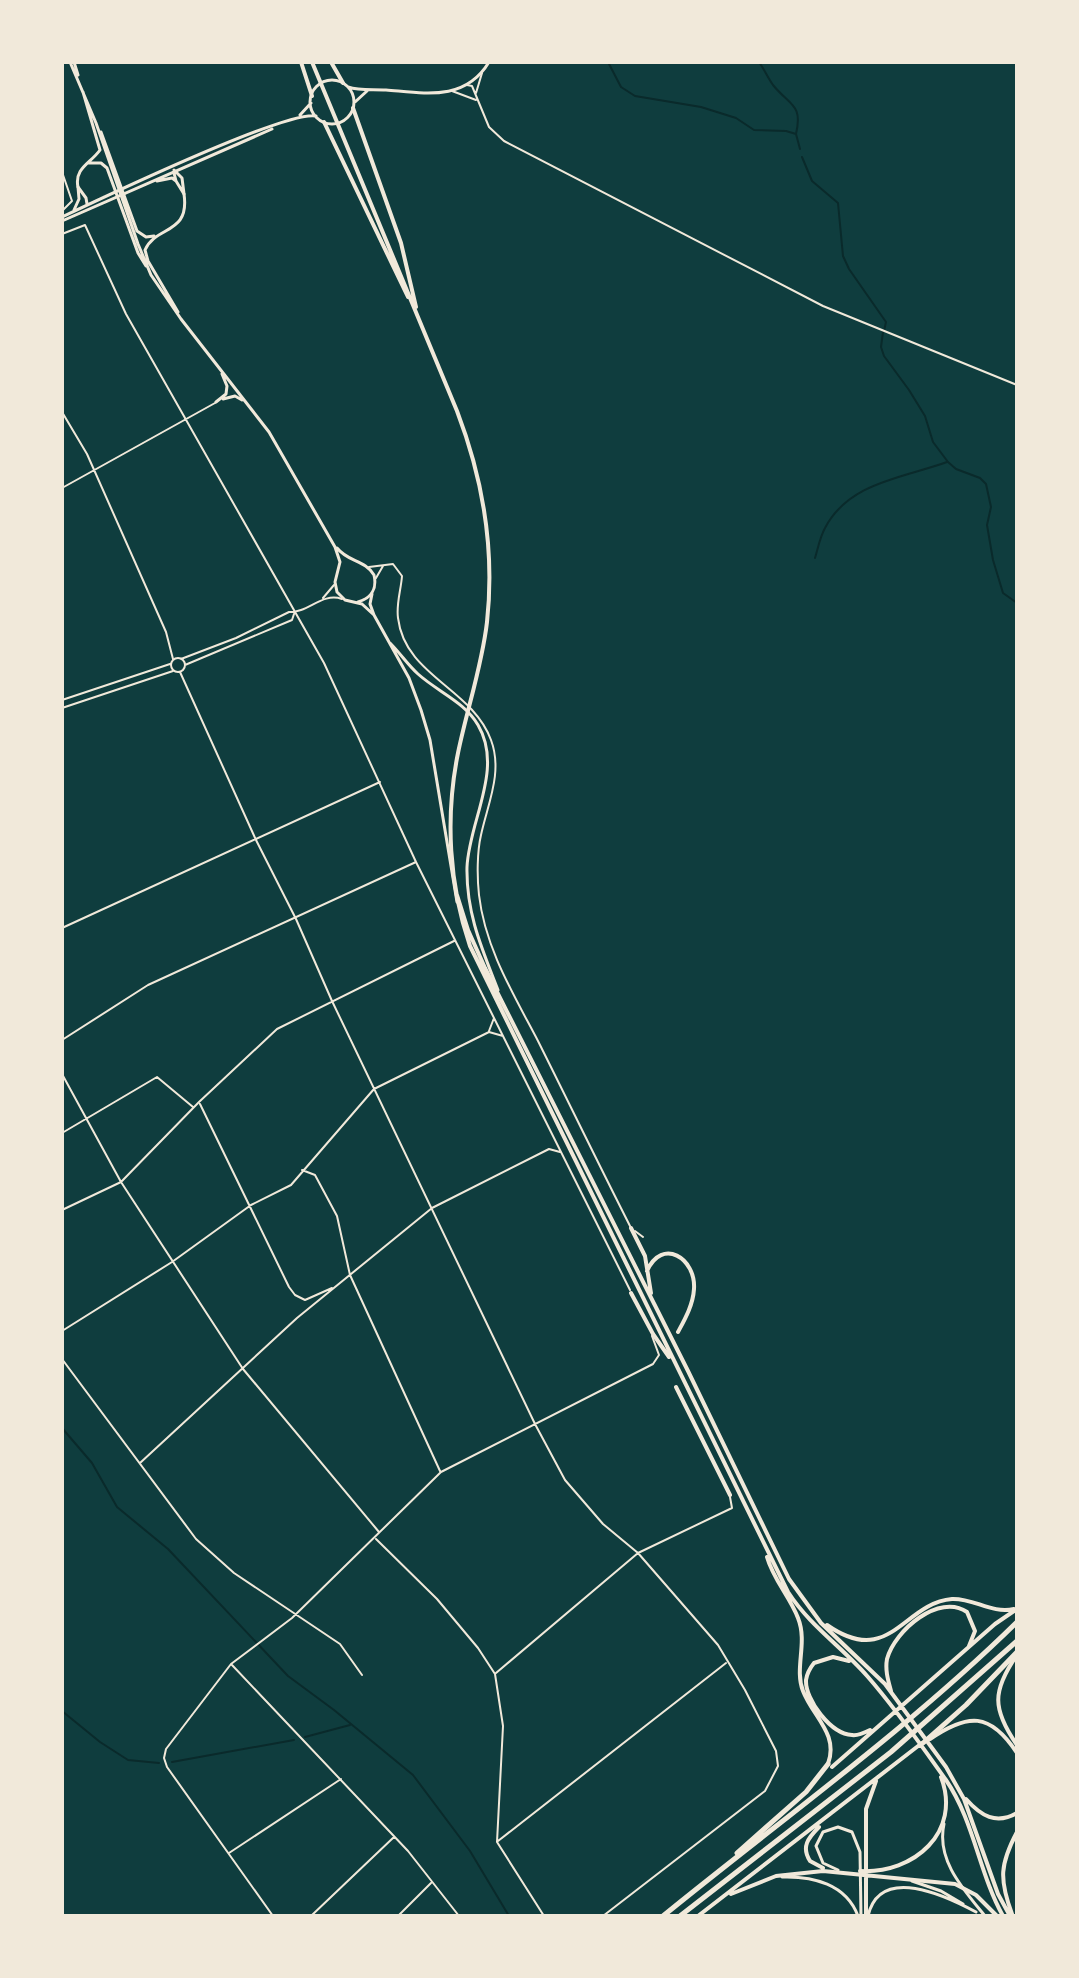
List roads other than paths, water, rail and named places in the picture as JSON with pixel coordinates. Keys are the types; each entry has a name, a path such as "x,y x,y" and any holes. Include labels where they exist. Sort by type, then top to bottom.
{"highway":[{"path":"301,62 312,96"},
{"path":"312,62 468,441 485,507 490,555 485,639 452,797 451,840 457,902 470,946 788,1592 802,1612 854,1663 976,1809 988,1817 1004,1819 1017,1813"},
{"path":"331,62 343,83"},
{"path":"354,106 401,243 418,316"},
{"path":"324,122 403,289 414,306"},
{"path":"457,893 473,941 784,1571 815,1616 900,1704 959,1805 1003,1916"},
{"path":"631,1228 643,1250 655,1306"},
{"path":"647,1271 653,1261 668,1254 679,1256 690,1267 694,1294 678,1332"},
{"path":"631,1293 675,1366"},
{"path":"676,1387 730,1495"},
{"path":"766,1551 768,1562 801,1627 801,1684 829,1738 830,1766"},
{"path":"815,1616 841,1634 868,1639 890,1633 929,1607 948,1600 965,1600 1002,1611 1017,1608"},
{"path":"892,1693 886,1669 891,1650 904,1632 932,1610 954,1605 970,1615 975,1627 974,1635 963,1653"},
{"path":"716,1873 755,1835 798,1802 830,1766 1017,1608"},
{"path":"663,1916 894,1733 1017,1622"},
{"path":"680,1916 913,1734 1017,1641"},
{"path":"925,1745 1017,1654"},
{"path":"1017,1654 1002,1680 997,1701 1002,1720 1017,1745"},
{"path":"854,1663 833,1657 814,1663 806,1679 810,1697 826,1719 845,1734 865,1733 882,1723"},
{"path":"698,1916 878,1779 960,1722 978,1719 990,1724 1002,1733 1017,1753"},
{"path":"870,1873 895,1866 935,1840 944,1824 948,1802 939,1771"},
{"path":"863,1916 866,1809 878,1779"},
{"path":"960,1791 998,1894 1012,1916"},
{"path":"835,1812 809,1837 805,1850 814,1866 955,1884 971,1891 997,1916"},
{"path":"1012,1916 1002,1875 1006,1856 1017,1832"},
{"path":"720,1899 776,1876 798,1872 858,1872"}],"street":[{"path":"72,62 148,268"},
{"path":"374,90 363,93 342,121 324,122 316,116 311,103 312,96 323,82 333,80 348,87 426,95 452,91 467,85 489,62"},
{"path":"476,94 483,71"},
{"path":"467,85 472,86 489,127 504,141 823,306 1017,385"},
{"path":"467,85 471,96"},
{"path":"348,87 354,106"},
{"path":"71,213 79,199 77,174 100,150 83,88"},
{"path":"452,91 477,100"},
{"path":"146,184 300,115 311,103"},
{"path":"300,115 316,116"},
{"path":"96,123 104,137 137,231 146,237 158,236"},
{"path":"62,219 167,170 278,125"},
{"path":"88,163 101,163 107,168 138,253 181,319 275,441 335,547 340,562 335,582 322,599 236,638 181,659 173,659"},
{"path":"181,319 148,261 145,250 147,245 179,221 185,208 182,178 193,164"},
{"path":"179,165 175,171 176,181 184,194"},
{"path":"167,170 175,171 182,178"},
{"path":"62,172 72,195 71,203 62,211"},
{"path":"126,189 172,178 176,181"},
{"path":"78,187 85,195 96,198 114,194"},
{"path":"83,211 85,195"},
{"path":"62,219 106,196"},
{"path":"79,199 86,206"},
{"path":"86,206 95,205"},
{"path":"62,234 85,225 126,314 324,663 416,862 659,1350 658,1358 649,1366 441,1472 295,1615 231,1664 166,1749 164,1758 167,1767 273,1916"},
{"path":"62,488 216,402 226,394 227,386 221,371"},
{"path":"216,402 235,396 246,403"},
{"path":"62,412 87,454 166,632 173,659 170,664 62,700"},
{"path":"335,547 345,557 369,567 393,564 402,576 397,608 401,636 407,649 420,665 474,710 483,722 492,743 497,770 480,839 479,895 491,947 631,1228 643,1237"},
{"path":"338,570 355,562"},
{"path":"383,566 375,579 370,604 409,678 430,740 457,902"},
{"path":"369,567 375,579"},
{"path":"335,582 337,592 345,600"},
{"path":"358,602 372,594"},
{"path":"322,599 337,596 358,602 374,615"},
{"path":"180,672 185,665 292,620 295,613"},
{"path":"390,643 416,673 472,715 486,744 488,770 471,835 467,880 474,930 500,995"},
{"path":"181,659 185,665"},
{"path":"170,664 173,671"},
{"path":"62,708 173,671 180,672"},
{"path":"180,672 332,1001 535,1424 565,1480 603,1524 638,1553 686,1606 728,1662 771,1738 778,1766 765,1791 603,1916"},
{"path":"62,928 381,782"},
{"path":"62,1040 148,985 416,862"},
{"path":"62,1210 121,1182 199,1102 277,1029 455,941"},
{"path":"489,1032 494,1016"},
{"path":"62,1331 172,1262 251,1205 291,1185 374,1089 489,1032 505,1037"},
{"path":"62,1074 121,1182 243,1369 380,1533"},
{"path":"62,1133 157,1077 193,1108"},
{"path":"199,1102 295,1295 305,1300 337,1286"},
{"path":"140,1463 297,1318 432,1208 549,1149 562,1153"},
{"path":"302,1170 315,1175 337,1216 350,1275 441,1472"},
{"path":"62,1359 196,1539 234,1573 340,1644 362,1675"},
{"path":"495,1674 638,1553 732,1508 730,1495"},
{"path":"375,1538 437,1599 478,1648 495,1674 503,1726 497,1842 544,1916"},
{"path":"497,1842 728,1662"},
{"path":"231,1664 394,1837 459,1916"},
{"path":"228,1853 341,1779"},
{"path":"944,1824 942,1844 948,1864 980,1915"},
{"path":"838,1870 823,1863 816,1846 823,1832 838,1827 852,1832 860,1847 863,1916"},
{"path":"311,1916 394,1837"},
{"path":"753,1884 789,1877 820,1881 843,1894 863,1916"},
{"path":"897,1878 941,1891 980,1915"},
{"path":"398,1916 433,1882"},
{"path":"863,1916 879,1894 897,1887 945,1898 980,1915"}],"waterway":[{"path":"608,62 621,87 635,96 701,107 736,118 754,130 796,134 800,149"},
{"path":"759,62 773,85 794,106 798,117 796,134"},
{"path":"802,157 812,181 838,203 843,256 886,322 884,331"},
{"path":"883,332 881,347 884,356 925,416 933,442 956,469 980,478 986,484 991,507 987,525 993,560 1003,593 1017,603"},
{"path":"815,558 825,528 848,501 878,484 947,462"},
{"path":"62,1428 92,1463 117,1507 168,1549 288,1676 413,1775 470,1851 509,1916"},
{"path":"62,1711 128,1760 159,1763"},
{"path":"305,1737 350,1725"},
{"path":"172,1762 294,1740"}]}
